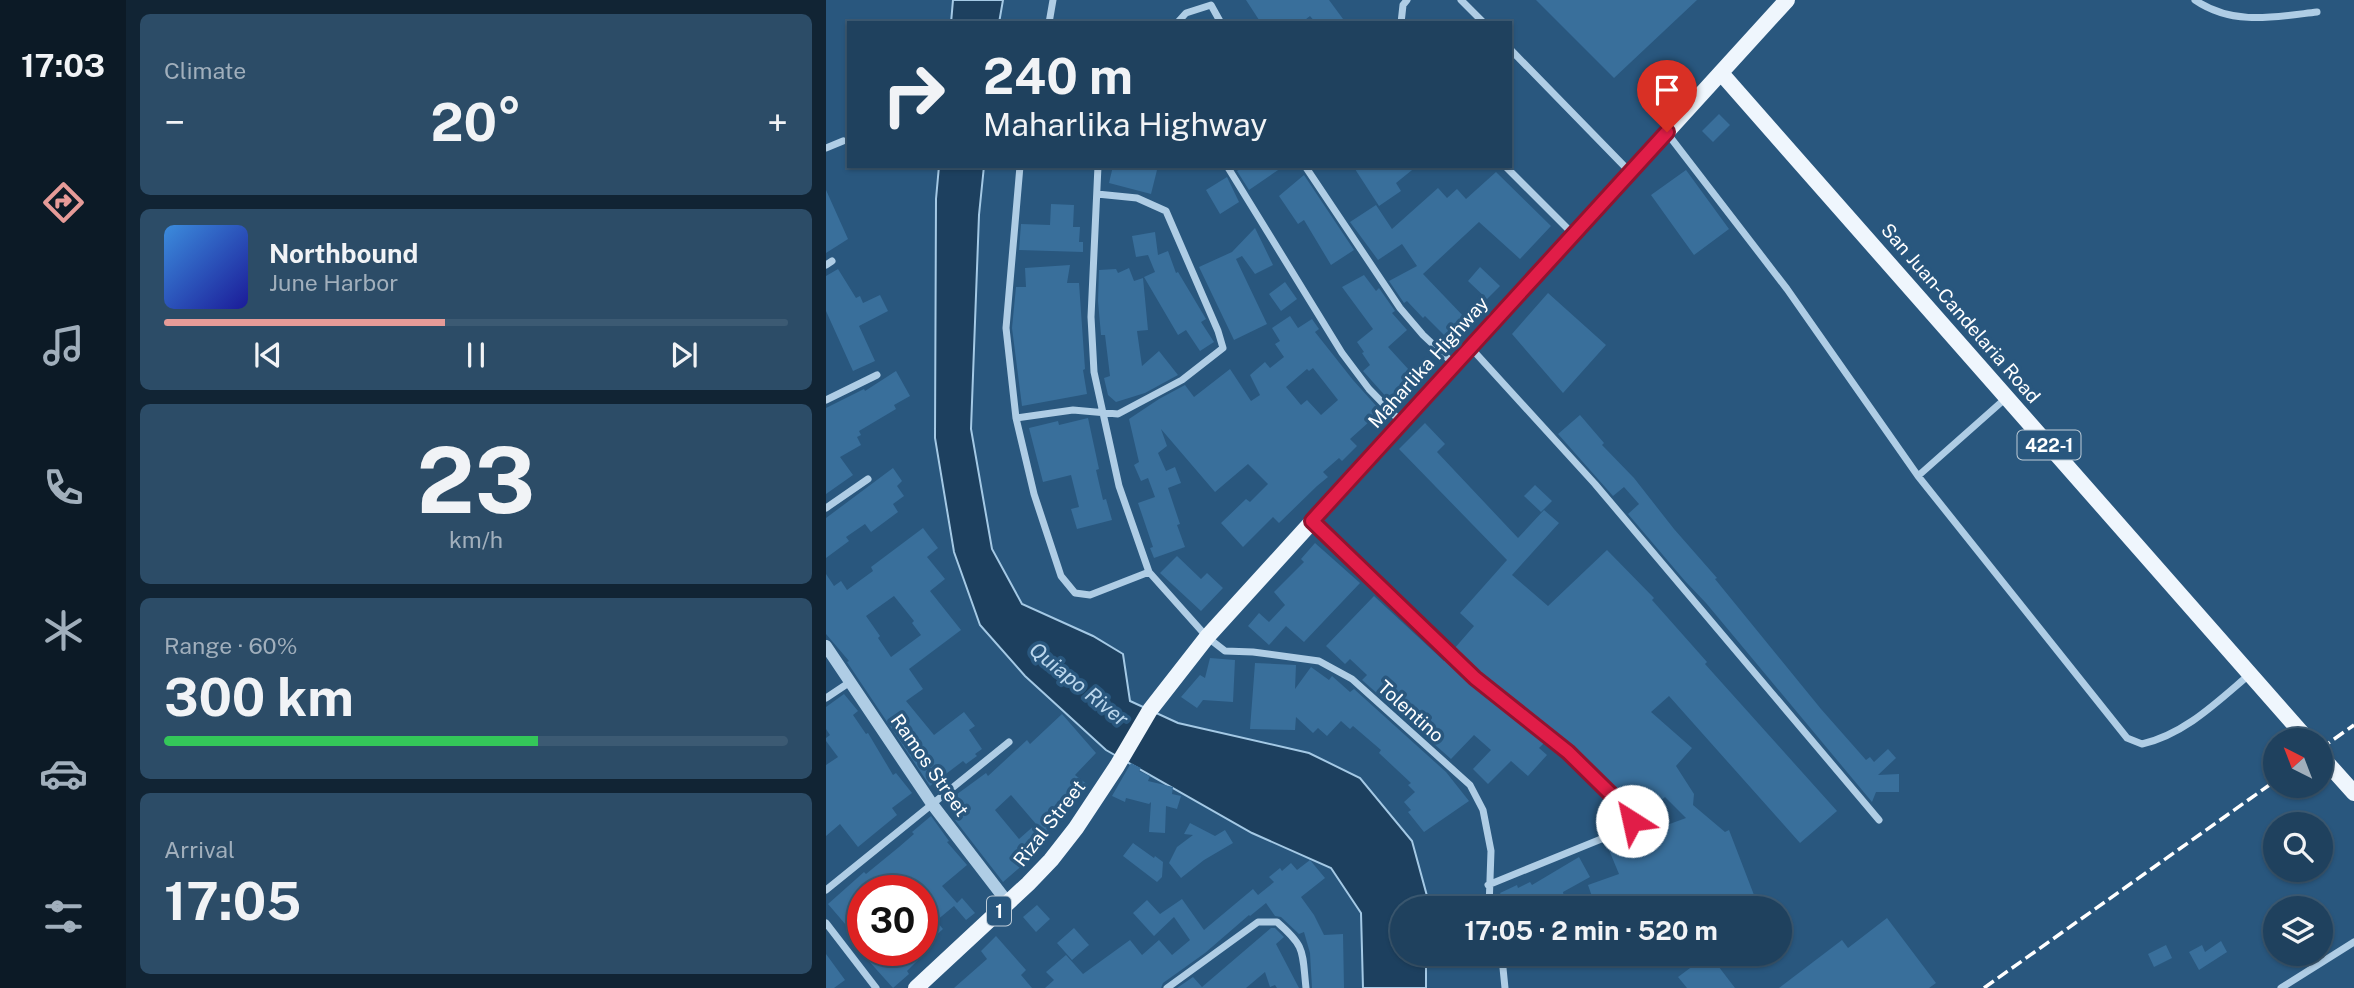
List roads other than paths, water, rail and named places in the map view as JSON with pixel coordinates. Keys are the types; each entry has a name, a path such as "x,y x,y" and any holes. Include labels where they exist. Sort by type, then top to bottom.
{"main road":[{"name":"Maharlika Highway","path":"1117,766 1150,710 1207,637 1787,0"},
{"name":"San Juan-Candelaria Road","path":"1721,73 2297,728"},
{"name":"Rizal Street","path":"916,988 1051,860 1117,766"},
{"path":"2333,770 2354,793"}],"street":[{"path":"1049,21 1053,0"},
{"path":"1401,21 1403,5 1407,0"},
{"path":"1461,0 1482,21"},
{"path":"2196,0 2232,17 2259,19 2317,12"},
{"path":"1179,21 1186,13 1211,5 1220,21"},
{"path":"1512,51 1630,172"},
{"path":"1667,132 1787,289 1918,476 2127,737 2142,744 2152,742 2192,722 2250,674"},
{"path":"826,148 843,141"},
{"path":"1020,168 1006,328 1016,418 1034,494 1061,576 1075,593 1090,595 1149,572"},
{"path":"1098,168 1091,317 1094,372 1101,412 1119,486 1149,572 1207,637"},
{"path":"1228,168 1342,353 1369,388 1402,423"},
{"path":"1306,168 1400,307 1423,335 1454,365"},
{"path":"1507,168 1573,234"},
{"path":"1016,418 1073,410 1118,414 1182,380 1223,348 1219,331 1166,211 1137,198 1097,194"},
{"path":"1470,348 1595,484 1879,820"},
{"path":"826,400 877,375"},
{"path":"1918,476 2007,397"},
{"path":"826,508 868,479"},
{"path":"1312,521 1475,678 1568,752 1631,814 1632,821 1621,831 1488,885"},
{"name":"Tolentino","path":"1207,637 1225,651 1319,661 1352,679 1470,785 1483,810 1491,851 1488,896"},
{"name":"Ramos Street","path":"826,646 932,804 1008,902"},
{"path":"826,698 850,682"},
{"path":"826,890 1009,742"},
{"path":"1167,988 1258,922 1277,922 1296,939 1303,953 1306,988"},
{"path":"826,923 876,988"},
{"path":"2281,988 2291,986 2354,943"},
{"path":"1502,966 1505,988"}],"water":[{"path":"953,0 1003,0 999,21 951,21"},
{"name":"Quiapo River","path":"939,168 984,168 979,215 971,429 992,549 1022,604 1093,636 1123,654 1130,701 1178,723 1309,753 1360,778 1412,841 1427,896 1390,896 1390,966 1426,966 1426,988 1363,988 1361,913 1331,868 1252,833 1106,750 1025,676 980,625 954,552 935,438 936,199"}],"railway":[{"path":"2333,740 2354,725"},
{"path":"1984,988 2263,790"}]}
